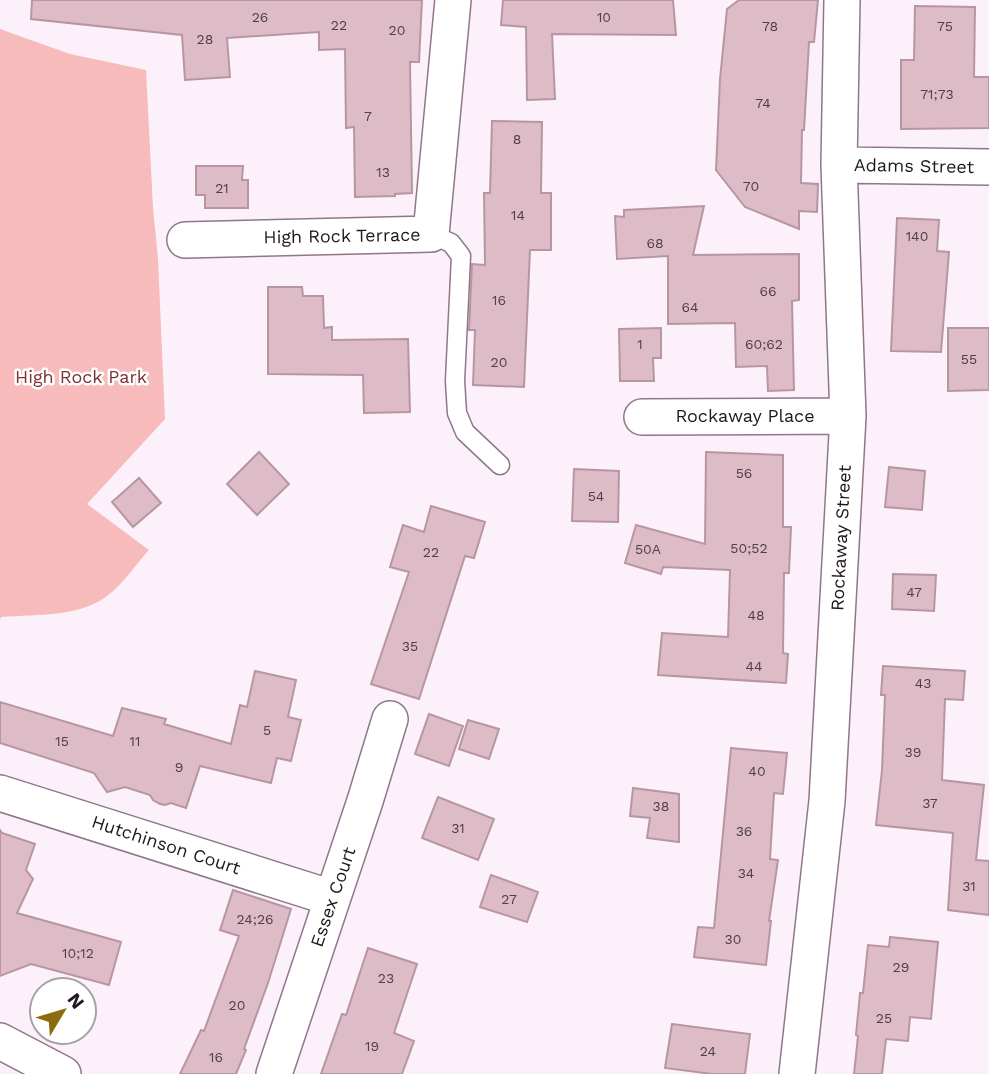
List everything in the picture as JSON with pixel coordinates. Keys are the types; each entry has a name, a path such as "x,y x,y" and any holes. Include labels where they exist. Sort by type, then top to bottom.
{"street":[{"name":"High Rock Terrace","path":"185,240 431,234 453,0"},
{"name":"Rockaway Street","path":"797,1074 827,801 848,416 839,165 842,0"},
{"name":"Adams Street","path":"839,165 989,167"},
{"name":"Rockaway Place","path":"642,417 848,416"},
{"name":"Essex Court","path":"274,1074 390,719"},
{"name":"Hutchinson Court","path":"0,793 332,898"},
{"path":"0,1041 63,1074"}],"lane":[{"path":"431,234 451,243 461,256 455,381 457,413 465,432 500,465"}],"green space":[{"name":"High Rock Park","path":"0,29 70,54 146,70 165,419 87,504 149,550 112,592 88,606 60,613 1,617 0,620"}],"building":[{"path":"32,0 422,0 419,62 410,62 412,193 355,197 354,127 346,128 345,49 319,50 319,32 227,38 230,77 185,80 182,35 31,19"},
{"path":"503,0 673,0 676,35 552,34 555,99 527,100 526,27 501,25"},
{"path":"739,0 818,0 814,42 809,42 801,183 818,184 817,212 799,211 799,229 745,207 716,170 720,79 727,9"},
{"path":"915,6 975,7 974,77 989,77 989,128 901,129 901,60 914,60"},
{"path":"492,121 542,122 541,193 551,193 551,250 530,250 524,387 473,385 475,330 469,330 472,264 485,265 484,193 490,193"},
{"path":"196,166 243,166 242,180 248,180 248,208 205,208 205,195 196,195"},
{"path":"704,206 693,255 799,254 799,300 792,301 794,390 768,391 767,366 736,367 735,323 668,324 668,256 617,259 615,216 624,217 624,210"},
{"path":"897,218 939,220 937,251 949,252 941,352 891,351"},
{"path":"268,287 302,287 303,296 323,296 324,328 332,327 332,340 408,339 410,412 364,413 363,375 268,374"},
{"path":"661,328 661,358 653,358 654,381 620,381 619,329"},
{"path":"948,328 989,328 989,390 948,391"},
{"path":"259,452 289,484 257,515 227,484"},
{"path":"706,452 783,455 783,527 791,527 789,573 784,573 783,653 788,654 786,683 658,675 662,633 728,637 730,570 663,567 661,574 625,563 636,525 705,544"},
{"path":"889,467 925,471 922,510 885,507"},
{"path":"574,469 619,471 618,522 572,521"},
{"path":"139,478 161,503 133,527 112,502"},
{"path":"431,506 485,522 474,558 465,556 419,699 371,684 409,572 390,567 403,525 424,532"},
{"path":"893,574 936,575 934,611 892,609"},
{"path":"883,666 965,671 963,700 945,699 942,780 984,785 976,860 989,861 989,915 948,910 953,833 876,825 882,770 885,695 881,695"},
{"path":"255,671 296,680 288,717 301,720 291,761 277,758 271,783 200,766 186,808 171,803 160,804 150,795 125,787 107,792 94,773 0,743 0,702 113,736 122,708 166,719 164,724 231,744 240,705 247,707"},
{"path":"429,714 463,726 449,766 415,754"},
{"path":"468,720 499,729 489,759 459,749"},
{"path":"731,748 787,753 783,794 774,793 770,859 778,860 766,965 694,957 698,927 714,928"},
{"path":"633,788 679,794 679,842 647,838 650,818 630,816"},
{"path":"438,797 494,819 478,860 422,838"},
{"path":"0,830 35,844 26,870 33,879 17,913 121,942 109,985 98,982 98,976 76,976 31,964 0,976"},
{"path":"491,875 538,892 527,922 480,907"},
{"path":"233,890 291,909 236,1074 180,1074 201,1030 204,1031 239,936 220,930"},
{"path":"890,937 938,942 931,1019 910,1017 908,1041 886,1039 882,1074 854,1074 860,993 863,993 868,945 889,947"},
{"path":"368,948 417,964 394,1033 414,1041 402,1074 321,1074 342,1014 346,1015"},
{"path":"672,1024 750,1034 745,1074 712,1074 665,1068"}]}
